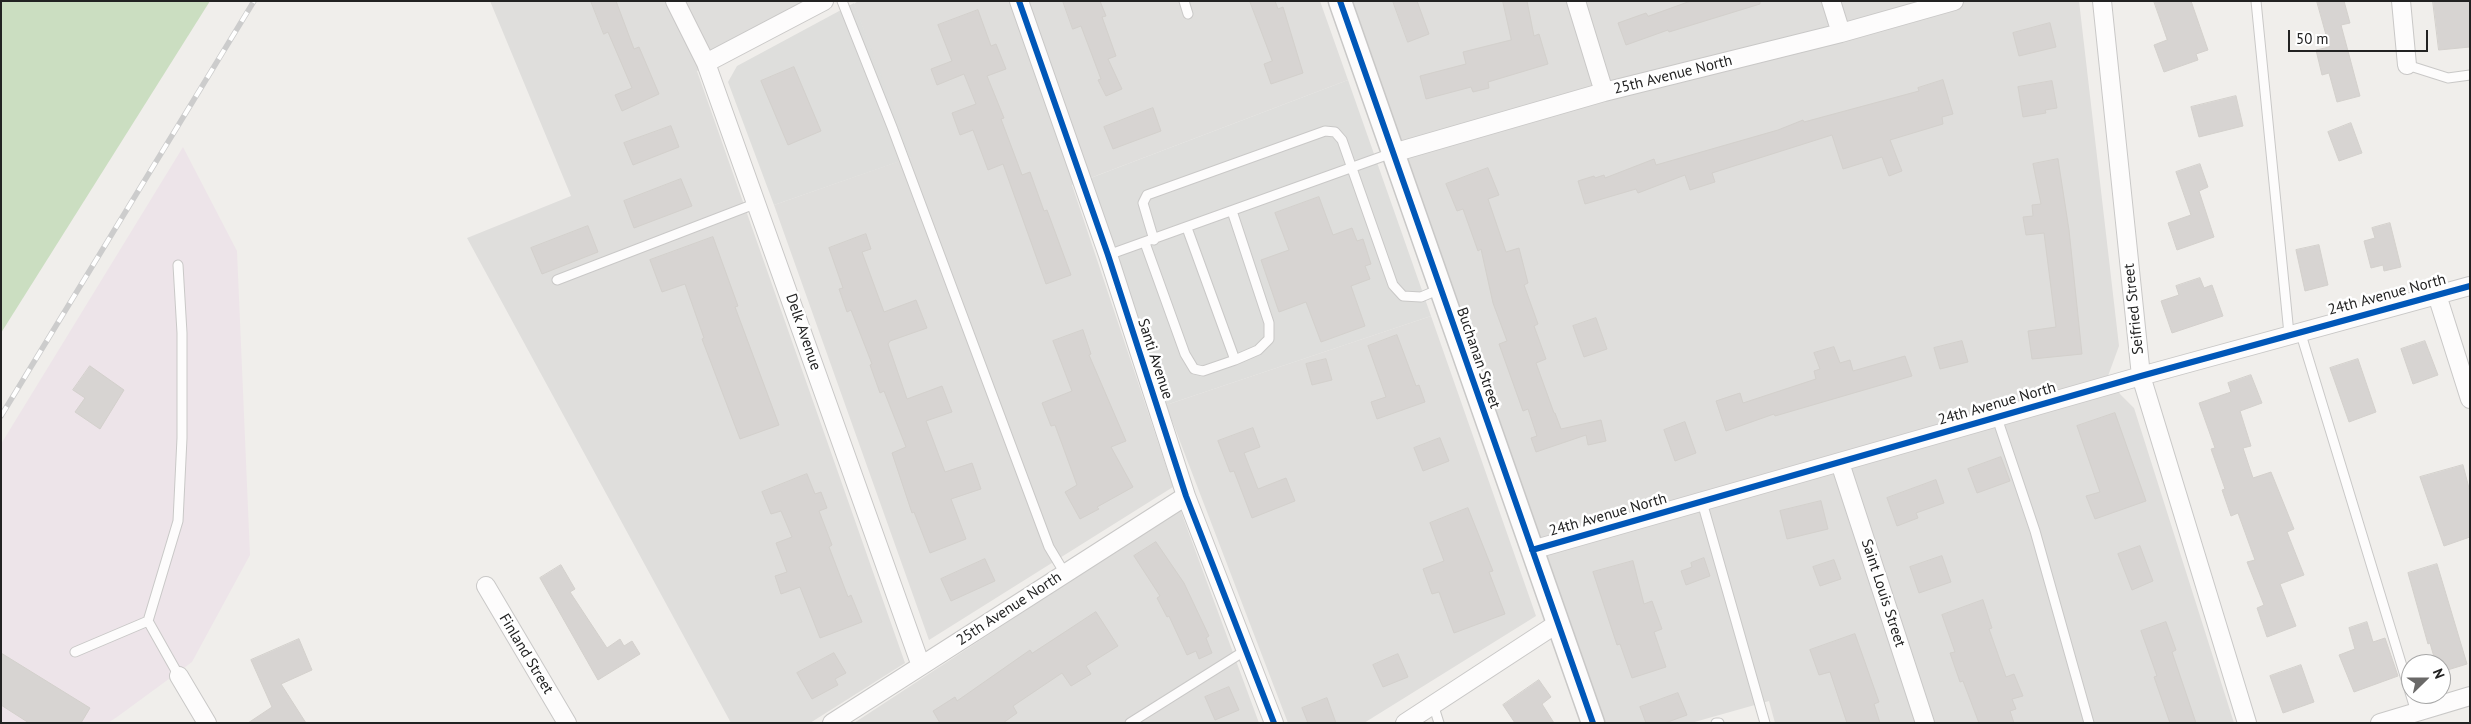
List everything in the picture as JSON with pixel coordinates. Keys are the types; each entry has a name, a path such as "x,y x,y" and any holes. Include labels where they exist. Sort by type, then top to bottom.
{"street":[{"name":"Delk Avenue","path":"675,1 706,63 758,203 921,666"},
{"path":"706,63 824,1"},
{"name":"Santi Avenue","path":"1018,1 1108,255 1186,496 1274,723"},
{"name":"Buchanan Street","path":"1340,1 1593,723"},
{"path":"1576,1 1604,92"},
{"path":"1832,1 1841,33"},
{"name":"25th Avenue North","path":"1394,153 1604,92 1841,33 1954,1"},
{"name":"Seifried Street","path":"2102,1 2141,376 2247,723"},
{"path":"2400,1 2407,66"},
{"name":"24th Avenue North","path":"1532,550 2141,376 2470,286"},
{"path":"2437,295 2470,399"},
{"name":"Saint Louis Street","path":"1840,463 1925,723"},
{"name":"25th Avenue North","path":"832,723 1064,572 1186,496"},
{"name":"Finland Street","path":"486,586 567,723"},
{"path":"1405,723 1558,623"},
{"path":"179,676 207,723"},
{"path":"2380,723 2470,696"}],"lane":[{"path":"842,1 892,127 1049,547 1064,572"},
{"path":"1184,1 1188,14"},
{"path":"2256,1 2294,333 2416,712"},
{"path":"2407,66 2448,78 2470,75"},
{"path":"1154,240 1143,203 1147,195 1325,131 1335,132 1342,140 1393,285 1403,296 1421,297 1441,288"},
{"path":"1108,255 1394,153"},
{"path":"557,280 758,203"},
{"path":"1145,243 1185,354 1194,369 1203,371 1235,360 1258,350 1269,339 1269,323 1232,212"},
{"path":"1187,228 1235,360"},
{"path":"178,265 182,332 182,438 178,521 148,622 179,676"},
{"path":"1997,418 2034,531 2089,723"},
{"path":"1702,502 1765,723"},
{"path":"75,652 148,622"},
{"path":"1130,723 1246,650"},
{"path":"1433,704 1440,723"}],"shaded area":[{"path":"490,1 825,1 697,71 905,663 810,723 731,723 467,238 571,196"},
{"path":"858,1 1320,1 1348,80 1072,185 1173,487 929,640 774,205 911,157 854,4"},
{"path":"1351,1 2079,1 2119,346 2108,376 2120,394 2134,408 2234,723 1775,723 1769,701 1691,723 1603,723"},
{"path":"854,3 912,157 774,205 728,82 737,66"},
{"path":"1348,80 1431,316 1166,405 1088,179"},
{"path":"183,147 237,251 250,555 192,662 117,717 108,723 1,723 1,444"},
{"path":"1431,316 1536,616 1364,723 1288,723 1166,405"},
{"path":"1180,509 1259,723 854,723"}],"green space":[{"path":"1,1 210,1 1,333"}],"building":[{"path":"591,1 616,1 634,49 639,47 659,94 622,111 615,95 632,88 608,32 604,34"},
{"path":"1063,1 1100,1 1106,16 1102,17 1116,56 1108,59 1122,89 1106,96 1098,80 1101,79 1081,26 1073,29"},
{"path":"1250,1 1275,1 1278,9 1283,7 1303,73 1271,84 1264,64 1272,61"},
{"path":"1393,1 1417,1 1429,34 1408,42"},
{"path":"1503,1 1527,1 1534,36 1539,34 1548,64 1488,82 1489,88 1473,92 1471,87 1426,99 1420,76 1466,64 1463,52 1511,40"},
{"path":"1691,1 1760,1 1760,4 1669,32 1668,30 1626,45 1618,23 1646,13 1648,16"},
{"path":"2154,1 2191,1 2208,50 2196,54 2198,60 2164,72 2154,45 2167,40"},
{"path":"2317,1 2344,1 2350,23 2341,25 2360,96 2337,102 2329,73 2322,75 2316,50 2329,47"},
{"path":"2433,1 2470,1 2470,47 2439,50"},
{"path":"978,10 991,46 996,44 1006,69 987,76 1004,118 1001,119 1022,175 1030,172 1044,211 1047,210 1071,275 1046,284 1003,164 988,170 973,130 960,135 952,113 976,104 964,74 937,85 931,69 952,61 938,25"},
{"path":"2050,23 2056,47 2019,56 2013,33"},
{"path":"794,67 821,131 788,145 761,81"},
{"path":"1943,80 1953,114 1942,117 1943,124 1890,140 1902,171 1889,176 1882,157 1843,169 1832,135 1712,173 1715,182 1690,190 1685,175 1638,193 1636,189 1585,204 1578,181 1594,176 1595,178 1604,175 1605,178 1654,159 1656,165 1778,130 1803,120 1804,122 1919,91 1918,88"},
{"path":"2052,81 2057,108 2045,110 2046,113 2023,117 2018,87"},
{"path":"2236,96 2243,126 2199,137 2191,107"},
{"path":"1153,108 1161,131 1113,149 1104,127"},
{"path":"2351,123 2362,153 2339,161 2328,132"},
{"path":"671,126 679,147 633,165 624,143"},
{"path":"2058,159 2069,230 2082,354 2032,359 2028,331 2056,327 2044,233 2026,235 2023,217 2033,216 2032,205 2041,204 2033,164"},
{"path":"2200,164 2208,187 2199,191 2214,237 2177,250 2168,223 2191,215 2176,172"},
{"path":"1488,168 1499,195 1488,199 1506,252 1519,248 1528,283 1524,285 1538,324 1534,326 1546,359 1536,363 1554,413 1561,429 1601,420 1606,441 1588,445 1586,435 1536,452 1531,438 1537,436 1528,409 1523,411 1499,344 1507,341 1493,303 1481,249 1478,251 1463,209 1457,211 1446,184"},
{"path":"681,179 692,206 634,228 624,201"},
{"path":"1319,197 1333,235 1352,228 1357,241 1363,239 1371,264 1365,266 1370,279 1351,286 1365,326 1321,342 1306,302 1279,312 1261,260 1289,250 1275,213"},
{"path":"2390,223 2401,267 2384,271 2383,265 2371,268 2364,241 2375,238 2372,228"},
{"path":"588,226 598,252 542,274 531,248"},
{"path":"866,234 871,249 862,252 884,312 916,300 927,328 890,341 888,344 907,399 942,386 952,412 926,421 945,472 972,463 981,489 951,499 966,539 930,553 914,512 912,513 892,453 906,447 884,391 880,393 870,365 872,364 851,310 847,312 839,289 843,288 829,248"},
{"path":"713,237 738,306 735,307 779,425 740,439 702,339 704,338 685,284 662,292 650,260"},
{"path":"2319,245 2328,285 2305,291 2296,250"},
{"path":"2200,278 2204,288 2212,285 2223,316 2172,333 2161,301 2179,295 2176,286"},
{"path":"1596,318 1607,349 1584,357 1573,326"},
{"path":"1083,330 1091,354 1089,355 1126,441 1111,447 1133,487 1080,519 1065,492 1077,485 1055,425 1051,426 1042,403 1072,391 1053,341"},
{"path":"1397,335 1416,386 1419,385 1425,402 1377,419 1371,402 1386,397 1368,346"},
{"path":"1962,341 1968,362 1940,369 1934,348"},
{"path":"2425,341 2438,375 2413,384 2401,349"},
{"path":"1834,347 1840,363 1850,360 1853,371 1905,356 1912,376 1775,416 1774,414 1726,431 1716,401 1740,393 1743,403 1816,379 1814,371 1820,369 1814,353"},
{"path":"1326,359 1332,380 1312,385 1306,364"},
{"path":"2358,359 2376,412 2349,422 2330,368"},
{"path":"90,366 124,390 100,429 75,412 85,398 73,390"},
{"path":"2251,375 2262,403 2240,411 2251,446 2243,448 2253,478 2271,472 2294,529 2287,532 2304,575 2280,584 2296,626 2267,637 2257,608 2264,605 2247,562 2255,560 2238,513 2231,516 2222,490 2225,489 2211,449 2215,448 2199,403 2231,392 2228,383"},
{"path":"2115,413 2146,501 2095,519 2086,496 2100,492 2077,426"},
{"path":"1685,422 1696,453 1675,461 1664,430"},
{"path":"1253,428 1260,447 1244,453 1258,489 1286,478 1295,501 1252,518 1234,471 1230,472 1218,441"},
{"path":"1440,438 1449,461 1423,471 1414,448"},
{"path":"2001,457 2010,481 1977,493 1968,469"},
{"path":"2463,465 2470,492 2470,537 2444,546 2420,477"},
{"path":"807,474 815,494 821,492 827,508 819,511 832,545 829,547 848,597 851,595 862,622 820,638 800,587 781,594 775,576 787,572 776,543 792,537 781,511 771,514 762,492"},
{"path":"1936,480 1944,503 1916,513 1918,518 1897,526 1887,498"},
{"path":"1821,501 1828,529 1787,539 1780,511"},
{"path":"1468,508 1493,571 1489,572 1505,614 1454,633 1439,592 1432,594 1423,569 1444,561 1430,523"},
{"path":"1156,542 1184,583 1209,636 1206,638 1212,653 1199,659 1196,651 1187,655 1169,616 1167,617 1157,598 1160,596 1134,556"},
{"path":"2140,546 2153,581 2132,590 2118,554"},
{"path":"1942,556 1951,582 1919,593 1910,567"},
{"path":"1704,558 1710,576 1686,585 1681,571 1692,567 1691,563"},
{"path":"985,559 995,581 951,601 941,579"},
{"path":"1834,560 1841,579 1820,586 1813,567"},
{"path":"1633,561 1644,604 1652,601 1662,629 1654,632 1666,667 1632,678 1620,644 1617,645 1593,572"},
{"path":"2437,564 2467,664 2451,669 2451,654 2433,654 2430,643 2428,644 2408,573"},
{"path":"561,565 575,589 570,592 607,648 620,639 624,646 632,641 640,654 598,680 540,578"},
{"path":"1983,600 1992,628 1989,629 2006,677 2014,674 2023,696 2012,699 2016,709 2010,711 2014,723 1979,723 1963,681 1960,682 1950,653 1955,652 1942,615"},
{"path":"1096,612 1118,646 1086,666 1091,674 1071,686 1062,673 1013,706 1017,713 1003,723 940,723 933,711 955,697 957,701 1030,650 1032,653"},
{"path":"2166,622 2176,650 2172,652 2196,723 2170,723 2154,677 2157,676 2141,631"},
{"path":"2367,622 2373,642 2385,638 2398,676 2354,692 2339,655 2355,649 2349,628"},
{"path":"1855,634 1879,702 1874,704 1880,723 1847,723 1830,672 1819,675 1810,650"},
{"path":"299,639 312,670 281,684 306,723 248,723 272,707 251,660"},
{"path":"1,653 90,708 81,723 29,723 1,705"},
{"path":"834,653 846,673 835,679 838,685 812,699 797,673"},
{"path":"1398,654 1408,677 1383,687 1373,665"},
{"path":"2301,665 2314,702 2283,713 2270,676"},
{"path":"1539,680 1551,697 1542,704 1554,723 1515,723 1503,705"},
{"path":"1229,687 1239,710 1215,720 1205,697"},
{"path":"1678,693 1687,715 1665,723 1646,723 1640,707"},
{"path":"1327,698 1336,723 1308,723 1302,708"}],"railway":[{"path":"1,416 254,1"}],"cycle path":[{"path":"1019,1 1108,255 1186,496 1274,723"},
{"path":"1340,1 1593,723"},
{"path":"1532,550 2141,376 2470,286"}]}
